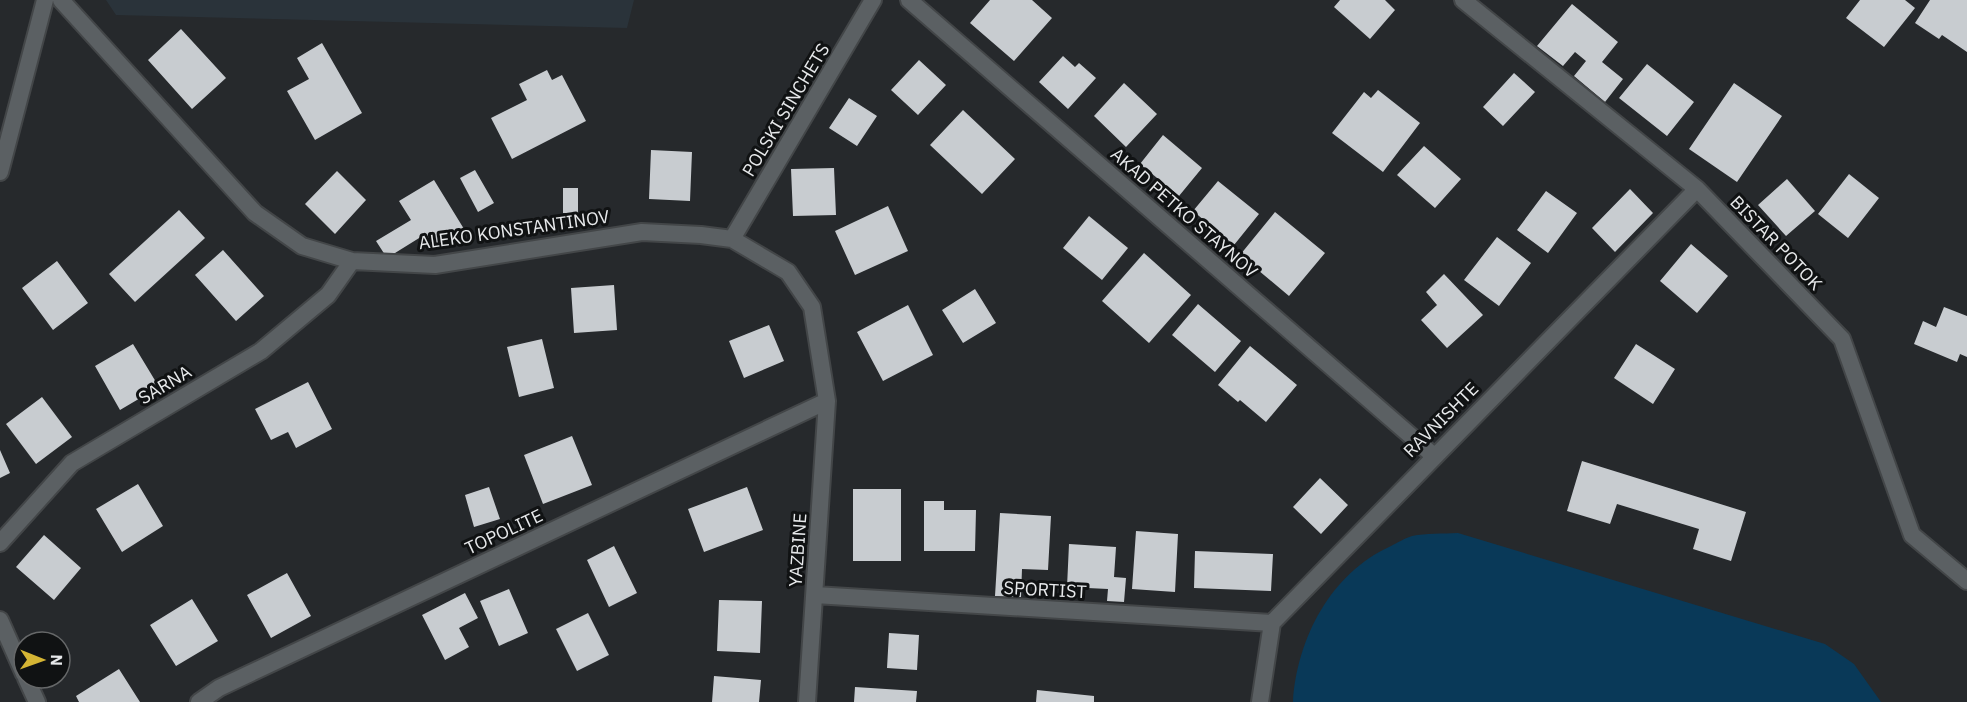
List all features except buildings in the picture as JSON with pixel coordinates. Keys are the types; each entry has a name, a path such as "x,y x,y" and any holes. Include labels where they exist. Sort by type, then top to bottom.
{"street":[{"path":"0,172 45,0"},
{"name":"ALEKO KONSTANTINOV","path":"60,0 255,213 302,246 352,261 435,265 642,232 732,239 788,272 812,307 827,401"},
{"name":"POLSKI SINCHETS","path":"732,239 873,0"},
{"name":"AKAD PETKO STAYNOV","path":"909,0 1434,456"},
{"name":"BISTAR POTOK","path":"1463,0 1697,189 1842,339 1912,535 1967,581"},
{"name":"RAVNISHTE","path":"1272,623 1697,189"},
{"name":"SARNA","path":"0,543 72,463 261,351 328,295 352,261"},
{"name":"YAZBINE","path":"807,702 827,401"},
{"name":"TOPOLITE","path":"199,702 219,688 827,401"},
{"name":"SPORTIST","path":"815,595 1272,623"},
{"path":"0,620 12,647"},
{"path":"1260,702 1272,623"}],"shaded area":[{"path":"106,0 634,0 627,28 116,15"},
{"path":"1458,533 1825,644 1854,664 1881,702 1293,702 1296,678 1310,632 1321,610 1351,573 1370,558 1409,537 1423,534"}]}
